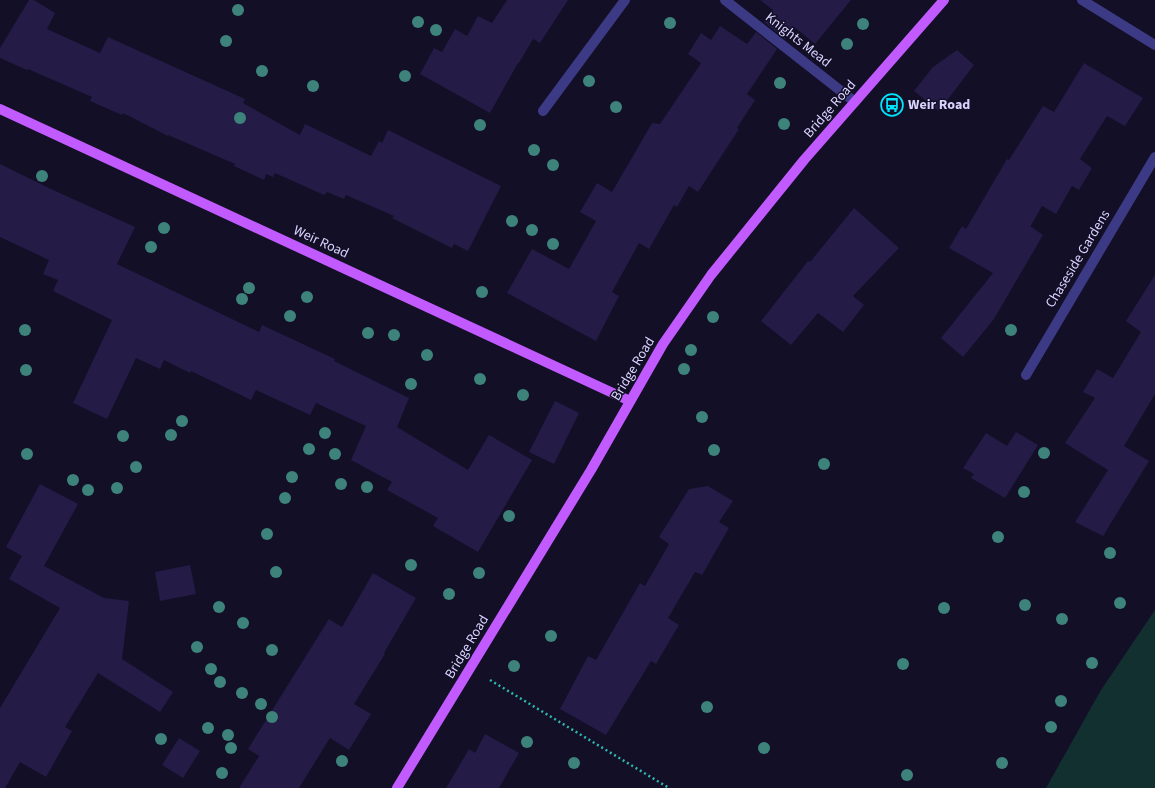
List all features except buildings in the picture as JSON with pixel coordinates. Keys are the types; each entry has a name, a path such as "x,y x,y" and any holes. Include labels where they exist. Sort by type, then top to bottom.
{"main road":[{"name":"Bridge Road","path":"397,788 471,668 664,344 711,275 804,160 944,0"},
{"name":"Weir Road","path":"0,109 630,401"}],"street":[{"path":"543,111 625,0"},
{"name":"Knights Mead","path":"725,0 855,102"},
{"path":"1082,0 1155,45"},
{"name":"Chaseside Gardens","path":"1026,375 1155,157"}],"path":[{"path":"471,668 669,788"}],"green space":[{"path":"1155,610 1155,788 1046,788 1101,690"}],"place":[{"name":"Weir Road","path":"892,105"}]}
